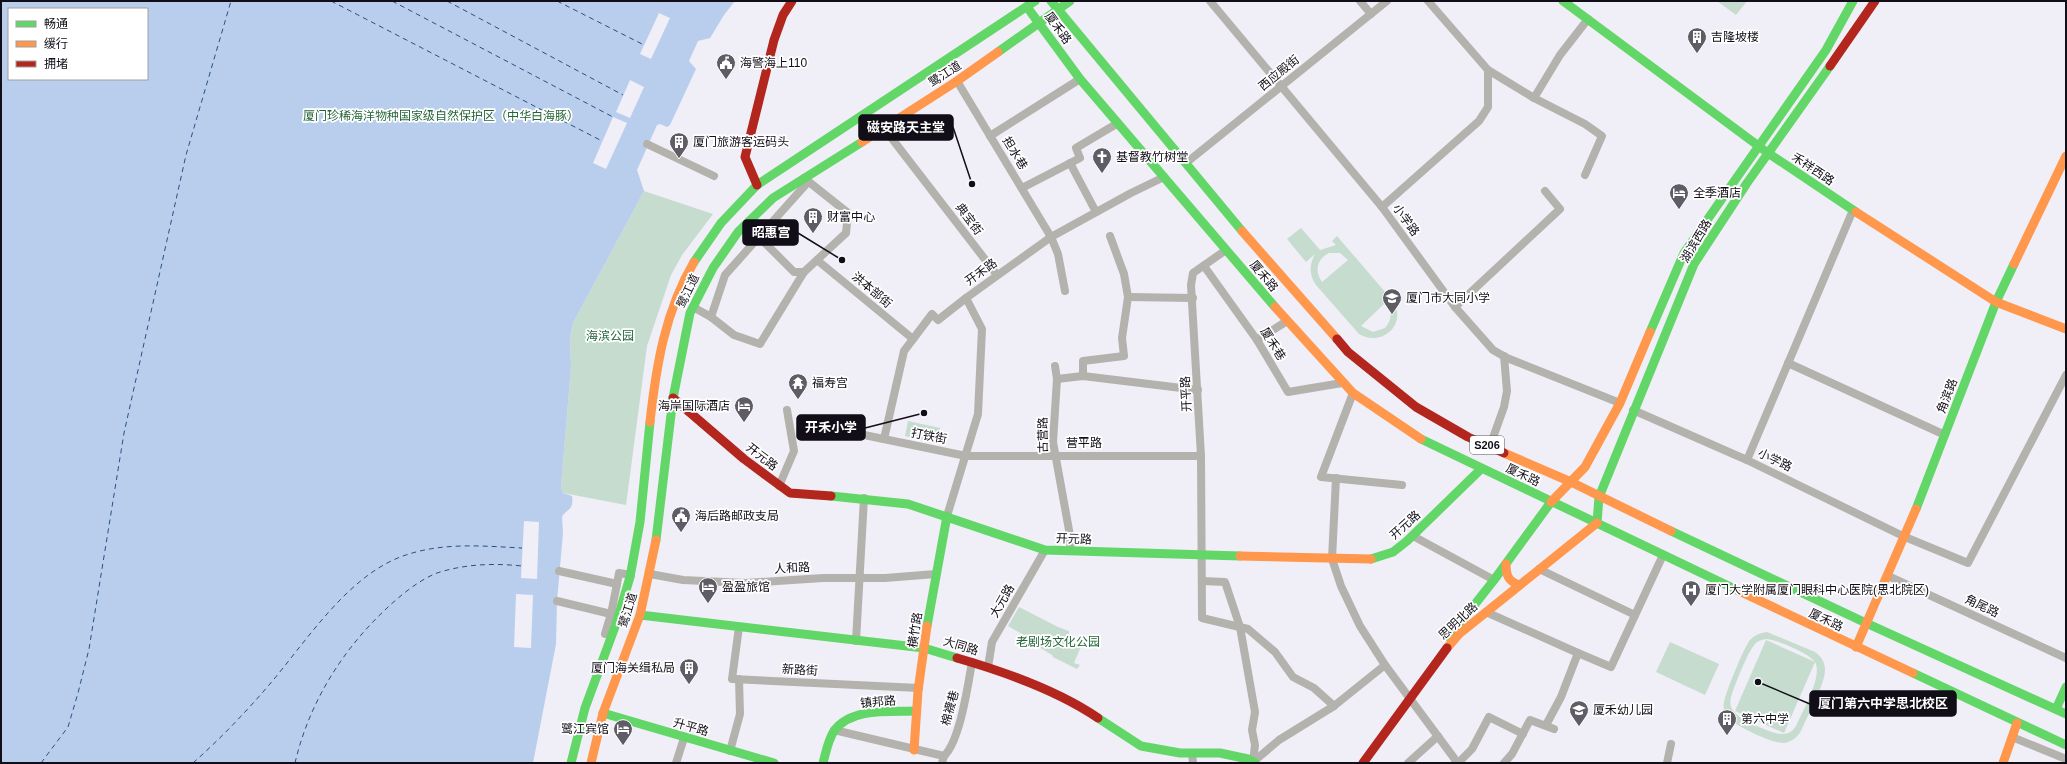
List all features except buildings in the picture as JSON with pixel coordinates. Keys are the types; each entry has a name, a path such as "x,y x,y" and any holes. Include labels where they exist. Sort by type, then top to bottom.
{"main road":[{"path":"757,185 745,157 774,40 783,15 792,1"},
{"name":"鹭江道","path":"571,763 587,700 614,634 631,575 642,504 653,395 659,357 676,298 702,248 737,204 757,185 1025,4 1035,1"},
{"name":"厦禾路","path":"1051,1 1249,238 1348,352 1416,407 1468,437 1571,482 1599,497 1866,623 2066,714"},
{"name":"鹭江道","path":"591,763 603,713 640,616 650,574 659,525 673,398 690,313 713,268 743,227 773,198 806,180 883,127 958,81 1040,24 1070,1"},
{"name":"禾祥西路","path":"1563,1 1768,153 1853,210 1996,302 2066,329"},
{"name":"湖滨西路","path":"1551,502 1585,467 1620,403 1684,253 1826,50 1853,1"},
{"path":"1854,30 1866,1"},
{"name":"湖滨西路","path":"1597,523 1599,497 1633,410 1694,264 1768,153 1875,1"},
{"name":"厦禾路","path":"1025,4 1080,79 1287,321 1353,393 1419,438 1481,469 1856,647 2066,744"},
{"name":"角滨路","path":"1856,647 1905,536 1996,302 2066,156"},
{"name":"开元路","path":"673,398 779,486 790,493 864,498 908,504 1045,550 1370,560 1393,552 1413,536 1481,469"},
{"name":"思明北路","path":"1356,763 1551,502"},
{"name":"横竹路","path":"914,750 916,712 924,648 947,516"},
{"name":"思明北路","path":"1362,763 1407,695 1459,634 1597,523"},
{"path":"1506,564 1506,574 1509,580 1512,584 1519,586"},
{"name":"大同路","path":"640,616 924,648 988,667 1079,705 1141,746 1180,754 1220,753 1254,763"},
{"path":"2056,709 2066,687"},
{"name":"镇邦路","path":"834,730 849,717 868,714 916,712"},
{"name":"升平路","path":"603,713 730,751 753,760 774,763"},
{"path":"2002,763 2018,723"},
{"path":"823,763 834,730"}],"street":[{"name":"小学路","path":"1211,1 1382,207 1455,307 1493,350 1504,356 1620,403"},
{"path":"1360,1 1371,14"},
{"name":"西应殿街","path":"1186,163 1387,1"},
{"path":"1428,1 1488,70 1534,98 1585,124 1602,136 1585,175"},
{"path":"1534,98 1560,55 1588,19"},
{"path":"1382,207 1479,121 1488,107 1488,70"},
{"path":"990,136 1080,79"},
{"name":"担水巷","path":"958,81 1051,237 1058,254 1065,291"},
{"path":"1022,188 1080,158 1076,148 1118,124"},
{"name":"典宝街","path":"883,127 997,275"},
{"path":"647,144 714,176"},
{"path":"1070,162 1096,212"},
{"name":"开禾路","path":"947,516 978,414 982,329 966,298 1051,237 1164,177"},
{"path":"693,307 711,317 734,335 760,344 804,272 846,233 848,214 806,180 759,237 725,275 711,317"},
{"path":"1455,307 1560,209 1545,191"},
{"path":"1747,460 1853,210"},
{"path":"743,227 759,237 794,272 804,272"},
{"path":"1083,376 1083,361 1124,356 1122,338 1128,297 1124,274 1110,236"},
{"name":"开平路","path":"1226,250 1193,273 1191,285 1193,298 1201,456 1203,556 1202,618 1240,627"},
{"name":"洪本部街","path":"817,260 913,339"},
{"name":"厦禾巷","path":"1204,266 1258,340 1288,392 1342,382"},
{"path":"1128,297 1193,298"},
{"path":"884,439 904,351 932,314 938,320 966,298"},
{"path":"1258,340 1287,321"},
{"path":"1490,446 1504,407 1507,391 1504,356"},
{"path":"1788,362 1945,435"},
{"name":"古营路","path":"1055,366 1057,379 1053,442 1071,551"},
{"name":"小学路","path":"1633,410 1747,460 1905,536 1968,563 2066,375"},
{"path":"1057,379 1083,376 1198,390"},
{"path":"1353,393 1321,478 1336,478 1402,485"},
{"path":"779,486 794,451 788,410"},
{"name":"打铁街","path":"840,430 966,456"},
{"name":"营平路","path":"966,456 1201,456"},
{"path":"1336,478 1332,559 1341,586 1360,626 1385,665 1457,763 1472,749 1489,718 1522,734"},
{"path":"856,641 858,578 864,498"},
{"path":"1413,536 1494,580"},
{"name":"大元路","path":"988,667 992,642 1045,550"},
{"path":"1486,612 1611,667 1663,555"},
{"path":"1539,569 1635,615"},
{"path":"559,571 617,584"},
{"path":"614,634 605,634 611,614 619,573 631,575"},
{"name":"人和路","path":"650,574 683,580 745,582 823,578 885,578 936,574"},
{"name":"角尾路","path":"1888,576 2066,658"},
{"path":"1202,581 1225,582 1240,627 1255,712 1252,730 1255,745 1254,763"},
{"path":"557,601 611,614"},
{"path":"730,751 740,714 739,679 732,679 739,627"},
{"path":"1240,627 1248,629 1275,652 1293,677 1314,688 1334,706"},
{"path":"1504,763 1512,754 1530,720 1550,727 1578,653"},
{"name":"棉襪巷","path":"943,760 951,750 965,700 972,662"},
{"path":"1254,763 1279,740 1334,706 1385,665"},
{"name":"新路街","path":"739,679 919,688"},
{"path":"834,730 914,750 943,760"},
{"path":"1408,763 1438,736"},
{"path":"2012,737 2066,759"},
{"path":"676,763 684,738"},
{"path":"1667,763 1671,744"},
{"path":"1192,753 1193,763"}],"green space":[{"path":"1717,1 1747,1 1736,15"},
{"name":"海滨公园","path":"644,191 713,214 682,255 671,275 647,346 626,505 563,493 561,487 571,367 570,337 573,323"},
{"path":"1301,228 1320,250 1336,245 1332,241 1337,236 1392,300 1396,309 1397,317 1395,325 1390,331 1376,338 1368,338 1359,334 1316,285 1311,274 1312,262 1315,254 1306,262 1287,239","holes":["1329,253 1340,253 1348,260 1322,282 1318,274 1318,266 1319,262","1385,303 1388,306 1391,315 1385,328 1373,332 1361,326"]},
{"path":"908,421 940,428 937,443 905,436"},
{"name":"老剧场文化公园","path":"1019,607 1069,631 1069,634 1075,639 1082,640 1082,644 1074,663 1080,665 1077,669 1053,657 1023,637 1024,635 1008,626"},
{"path":"1767,632 1815,652 1819,655 1825,667 1822,683 1801,731 1794,739 1784,743 1752,733 1735,723 1725,714 1724,710 1724,702 1728,689 1747,644 1758,634","holes":["1766,639 1777,641 1792,647 1812,658 1817,668 1811,693 1796,726 1790,732 1785,734 1771,732 1740,717 1731,708 1731,697 1735,685 1752,648 1760,641"]},
{"path":"1766,640 1815,662 1784,733 1735,711"},
{"path":"1670,642 1719,664 1705,695 1656,672"}],"water":[{"path":"1,1 735,1 724,15 710,38 698,41 689,61 696,69 670,125 667,127 660,124 657,125 637,170 644,191 573,323 570,337 571,367 561,487 563,493 572,496 572,504 570,509 562,517 563,533 557,601 556,644 533,763 1,763"}],"pier":[{"path":"659,13 670,18 651,59 640,54"},
{"path":"630,80 644,87 630,118 616,112"},
{"path":"613,117 627,123 606,169 593,163"},
{"path":"524,521 539,522 537,579 521,578"},
{"path":"516,594 533,595 531,648 514,647"}],"ferry route":[{"path":"41,763 68,727 89,649 124,433 186,155 231,1"},
{"path":"331,1 602,141"},
{"path":"392,1 613,117"},
{"path":"447,1 623,95"},
{"path":"557,1 644,45"},
{"path":"193,763 251,706 329,612 346,594 383,566 403,556 447,547 492,546 522,548"},
{"path":"295,763 309,719 329,679 371,624 398,598 410,588 424,580 437,573 448,570 479,565 522,566"}],"traffic: fast":[{"path":"694,262 721,223 757,185 1035,1"},
{"path":"1051,1 1242,231"},
{"path":"998,52 1070,1"},
{"path":"1563,1 1768,153 1856,212"},
{"path":"1650,332 1684,253 1826,50 1853,1"},
{"path":"1027,7 1080,79 1275,307"},
{"path":"1597,523 1599,497 1694,264 1747,183 1830,66"},
{"path":"656,540 673,398 690,313 713,268 738,232 773,198 862,142"},
{"path":"1916,509 1996,302 2014,264"},
{"path":"571,763 585,708 616,624 630,577 640,522 650,422"},
{"path":"1421,439 1739,591"},
{"path":"1371,559 1393,552 1407,541 1481,469"},
{"path":"831,496 908,504 1045,550 1240,556"},
{"path":"1449,637 1494,580 1551,502"},
{"path":"927,626 947,516"},
{"path":"1671,531 1866,623 2066,714"},
{"path":"640,615 924,648 957,658"},
{"path":"1913,673 2066,745"},
{"path":"2056,709 2066,687"},
{"path":"823,763 832,735 841,723 861,714 872,712 916,711"},
{"path":"603,713 774,763"},
{"path":"1098,718 1141,746 1180,753 1220,753 1248,759 1255,763"}],"traffic: slow":[{"path":"862,142 957,81 998,52"},
{"path":"2014,264 2066,156"},
{"path":"1856,212 1996,302 2066,329"},
{"path":"1242,231 1337,339"},
{"path":"650,422 655,381 663,340 676,300 694,262"},
{"path":"1275,307 1353,393 1421,439"},
{"path":"1551,502 1585,467 1620,403 1650,332"},
{"path":"1504,453 1571,482 1671,531"},
{"path":"1856,647 1916,509"},
{"path":"1447,648 1459,634 1597,523"},
{"path":"591,763 603,713 640,615 656,540"},
{"path":"1240,556 1371,559"},
{"path":"1506,564 1508,577 1512,582 1519,585"},
{"path":"1739,591 1913,673"},
{"path":"914,750 918,691 927,626"},
{"path":"2003,763 2017,723"}],"traffic: jam":[{"path":"757,185 745,157 774,40 783,15 792,1"},
{"path":"1830,66 1875,1"},
{"path":"1337,339 1348,352 1416,407 1468,437 1504,453"},
{"path":"673,398 744,459 790,493 831,496"},
{"path":"1363,763 1447,648"},
{"path":"957,658 993,669 1049,691 1083,708 1098,718"}],"place":[{"name":"吉隆坡楼","path":"1697,54"},
{"name":"海警海上110","path":"726,80"},
{"name":"厦门旅游客运码头","path":"679,159"},
{"name":"基督教竹树堂","path":"1102,174"},
{"name":"磁安路天主堂","path":"972,184"},
{"name":"全季酒店","path":"1679,210"},
{"name":"财富中心","path":"813,234"},
{"name":"昭惠宫","path":"842,260"},
{"name":"厦门市大同小学","path":"1392,315"},
{"name":"福寿宫","path":"798,400"},
{"name":"开禾小学","path":"924,413"},
{"name":"海岸国际酒店","path":"744,423"},
{"name":"海后路邮政支局","path":"681,533"},
{"name":"盈盈旅馆","path":"708,604"},
{"name":"厦门大学附属厦门眼科中心医院(思北院区)","path":"1691,607"},
{"name":"厦门第六中学思北校区","path":"1758,682"},
{"name":"厦门海关缉私局","path":"689,685"},
{"name":"厦禾幼儿园","path":"1579,727"},
{"name":"第六中学","path":"1727,736"},
{"name":"鹭江宾馆","path":"623,746"}],"park label":[{"name":"厦门珍稀海洋物种国家级自然保护区（中华白海豚）","path":"441,116"}]}
